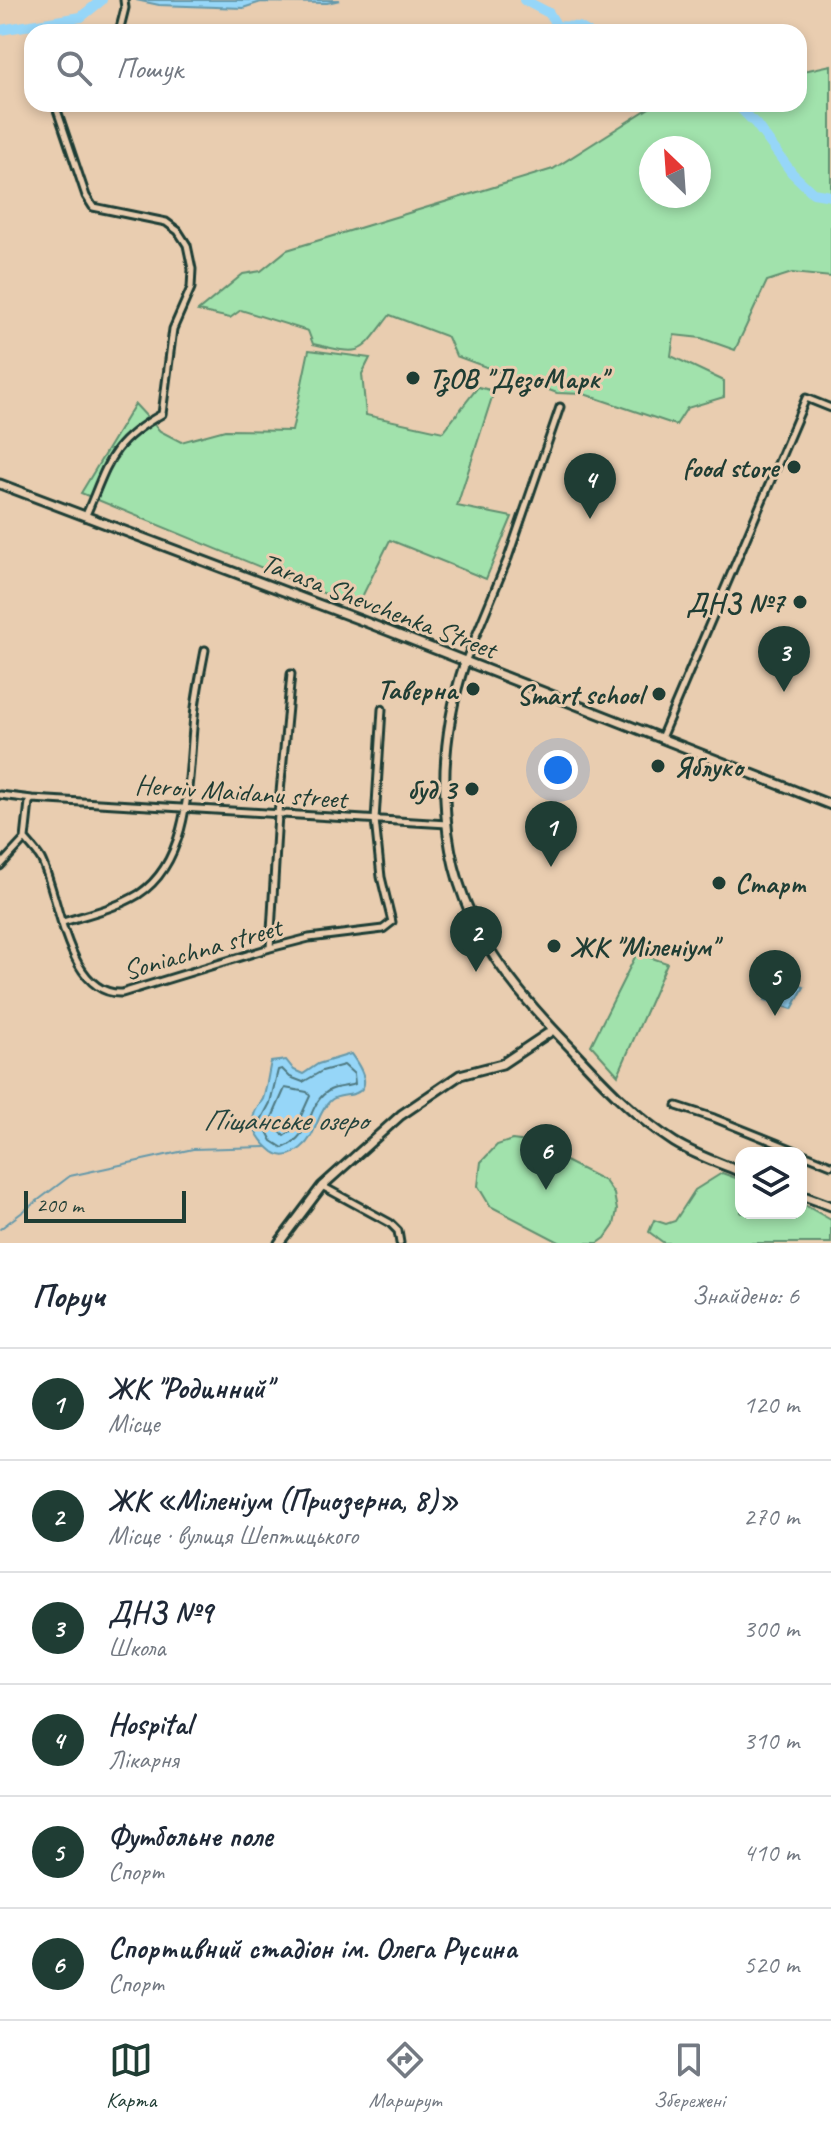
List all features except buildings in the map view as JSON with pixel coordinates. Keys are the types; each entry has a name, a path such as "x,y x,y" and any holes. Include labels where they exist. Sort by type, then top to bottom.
{"street":[{"path":"121,24 124,0"},
{"path":"58,112 86,196 93,207 166,222 178,231 187,245 192,269 191,288 173,329 162,414 119,444 86,515"},
{"path":"661,738 806,398 831,408"},
{"path":"560,407 508,558 454,696 444,792 459,881 477,927 504,972 607,1087 654,1129 677,1144 735,1169"},
{"name":"Tarasa Shevchenka Street","path":"0,484 831,805"},
{"path":"63,922 116,906 140,893 162,872 176,844 188,791 194,714 205,650"},
{"path":"270,948 291,674"},
{"path":"375,820 382,709"},
{"name":"Heroiv Maidanu street","path":"0,795 448,824"},
{"path":"0,866 25,839 29,802 32,799"},
{"name":"Soniachna street","path":"25,839 40,858 74,957 88,981 112,994 309,938 389,926 391,914 381,877 375,820"},
{"path":"279,1243 322,1186 401,1115 460,1075 502,1064 553,1030"},
{"path":"677,1106 831,1165"},
{"path":"322,1186 390,1223 398,1231 400,1243"},
{"path":"807,1197 831,1206"}],"green space":[{"path":"831,65 831,277 792,273 767,281 735,350 701,338 674,335 671,356 724,381 724,397 687,408 676,425 584,394 557,393 456,356 448,337 390,315 366,345 352,351 313,344 308,331 241,310 230,318 198,311 243,274 261,271 287,250 553,169 643,112 807,112 807,70"},
{"path":"309,350 370,358 362,374 366,415 443,432 478,387 494,391 457,506 512,517 486,579 390,540 357,607 81,493 135,404 160,431 181,442 225,430 292,431"},
{"path":"637,953 667,963 618,1075 591,1045"},
{"path":"512,1140 528,1142 605,1181 614,1194 617,1210 614,1225 605,1238 598,1243 561,1243 490,1206 478,1186 481,1162 497,1145"},
{"path":"722,1173 735,1178 735,1219 807,1219 807,1206 831,1220 831,1243 664,1243 649,1232 654,1220 666,1224 675,1221 695,1190"}],"water":[{"path":"136,0 340,0 327,3 261,2 243,8 159,5"},
{"path":"775,977 804,987 792,1009 765,1000"},
{"name":"Піщанське озеро","path":"351,1054 364,1079 360,1091 330,1101 310,1137 298,1150 284,1156 273,1152 258,1136 253,1120 263,1099 271,1062 286,1060 294,1070 303,1074 318,1064"}],"waterway":[{"path":"37,24 81,17 102,0"},
{"path":"524,0 549,13 556,24"},
{"path":"0,30 24,26"},
{"path":"744,112 792,173 813,193 831,196"},
{"path":"0,1229 70,1176 193,1149 267,1147"}],"place":[{"name":"ТзОВ \"ДезоМарк\"","path":"413,378"},
{"name":"food store","path":"794,467"},
{"name":"Hospital","path":"590,519"},
{"name":"ДНЗ №7","path":"800,602"},
{"name":"Таверна","path":"473,689"},
{"name":"ДНЗ №9","path":"784,692"},
{"name":"Smart school","path":"659,694"},
{"name":"Яблуко","path":"658,766"},
{"name":"буд 3","path":"472,789"},
{"name":"ЖК \"Родинний\"","path":"551,867"},
{"name":"Старт","path":"719,883"},
{"name":"ЖК \"Міленіум\"","path":"554,946"},
{"name":"ЖК «Міленіум (Приозерна, 8)»","path":"476,972"},
{"name":"Футбольне поле","path":"775,1016"},
{"name":"Спортивний стадіон ім. Олега Русина","path":"546,1190"}]}
